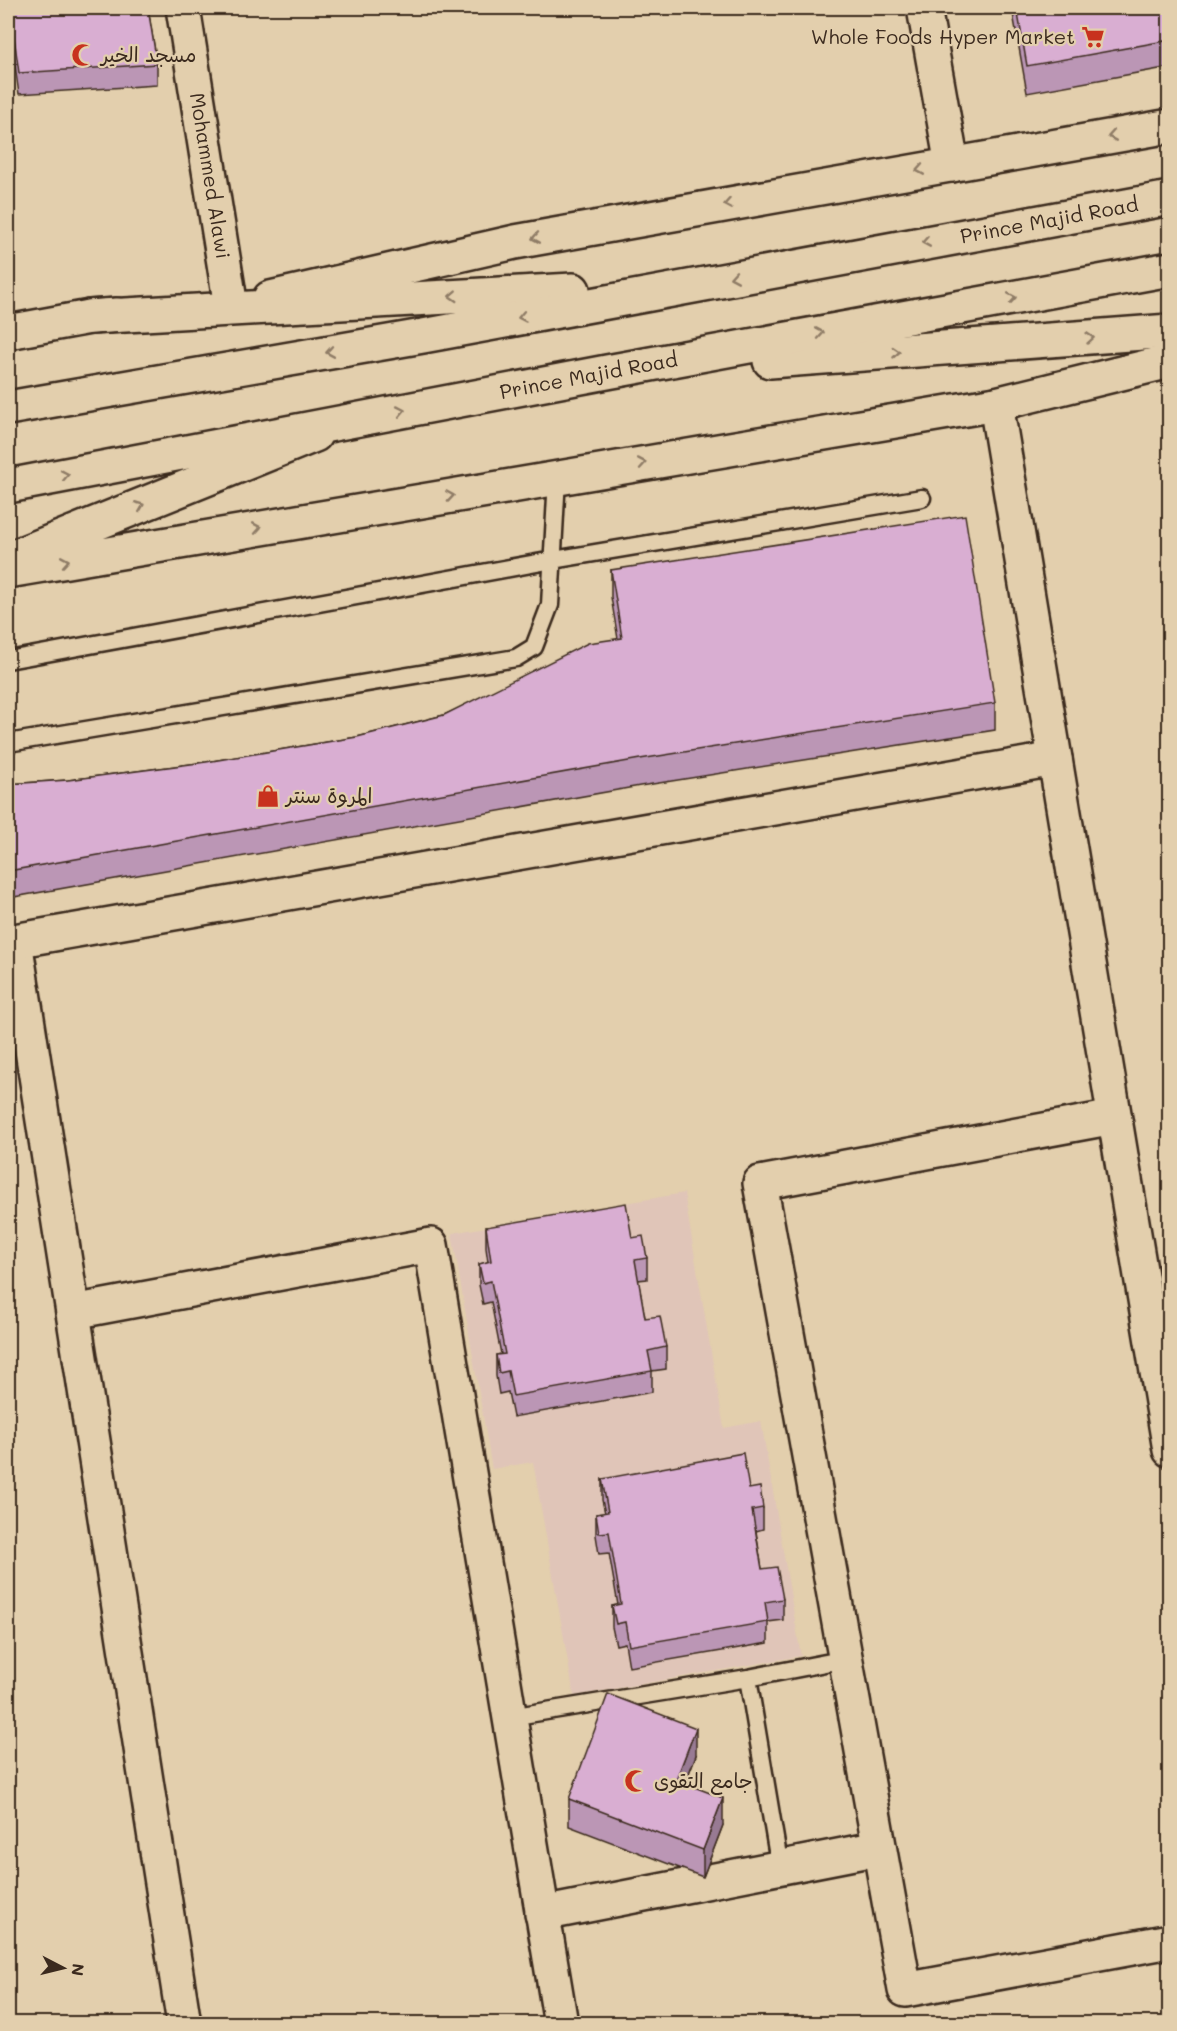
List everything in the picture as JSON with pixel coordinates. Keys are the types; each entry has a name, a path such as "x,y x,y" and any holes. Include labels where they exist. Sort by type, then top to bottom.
{"main road":[{"name":"Mohammed Alawi","path":"183,8 231,307"},
{"path":"924,8 952,165"},
{"path":"8,332 90,317 231,307 515,242 1170,126"},
{"name":"Prince Majid Road","path":"8,408 423,336 1170,198"},
{"name":"Prince Majid Road","path":"8,486 607,372 1170,269"},
{"path":"90,317 700,283"},
{"path":"607,372 1170,331"},
{"path":"8,571 996,404 1170,361"},
{"path":"996,404 1170,1450"},
{"path":"8,559 350,421"},
{"path":"184,2024 73,1312 11,941 1055,759"},
{"path":"1114,1117 760,1183 905,1990 1170,1941"},
{"path":"73,1312 431,1245 561,2024"},
{"path":"543,1914 879,1848"}],"lane":[{"path":"8,743 516,658 534,647 550,605 557,478"},
{"path":"8,660 553,560 922,498"},
{"path":"510,1717 748,1678 846,1659"},
{"path":"748,1678 780,1868"}],"shaded area":[{"path":"684,1193 724,1428 761,1421 801,1656 574,1696 533,1462 492,1469 452,1233"}],"building":[{"name":"مسجد الخير","path":"10,8 148,8 157,64 19,73"},
{"name":"Whole Foods Hyper Market","path":"1017,8 1170,8 1170,40 1027,66"},
{"path":"965,515 995,703 640,759 8,871 8,784 68,780 206,762 357,737 444,715 588,643 622,638 611,570"},
{"path":"626,1203 632,1238 643,1236 647,1258 635,1260 645,1318 660,1316 666,1347 648,1351 652,1371 513,1396 508,1371 499,1373 496,1355 505,1354 491,1281 483,1283 479,1264 491,1261 486,1227"},
{"path":"743,1453 749,1489 760,1487 763,1508 752,1510 762,1569 777,1567 783,1599 765,1602 768,1622 629,1646 625,1622 616,1624 612,1606 621,1604 609,1532 599,1533 596,1514 608,1512 602,1479"},
{"name":"جامع التقوى","path":"608,1694 696,1728 676,1780 723,1798 703,1850 569,1799"}],"place":[{"name":"Whole Foods Hyper Market","path":"1093,37"},
{"name":"مسجد الخير","path":"83,55"},
{"name":"المروة سنتر","path":"268,796"},
{"name":"جامع التقوى","path":"636,1781"}]}
